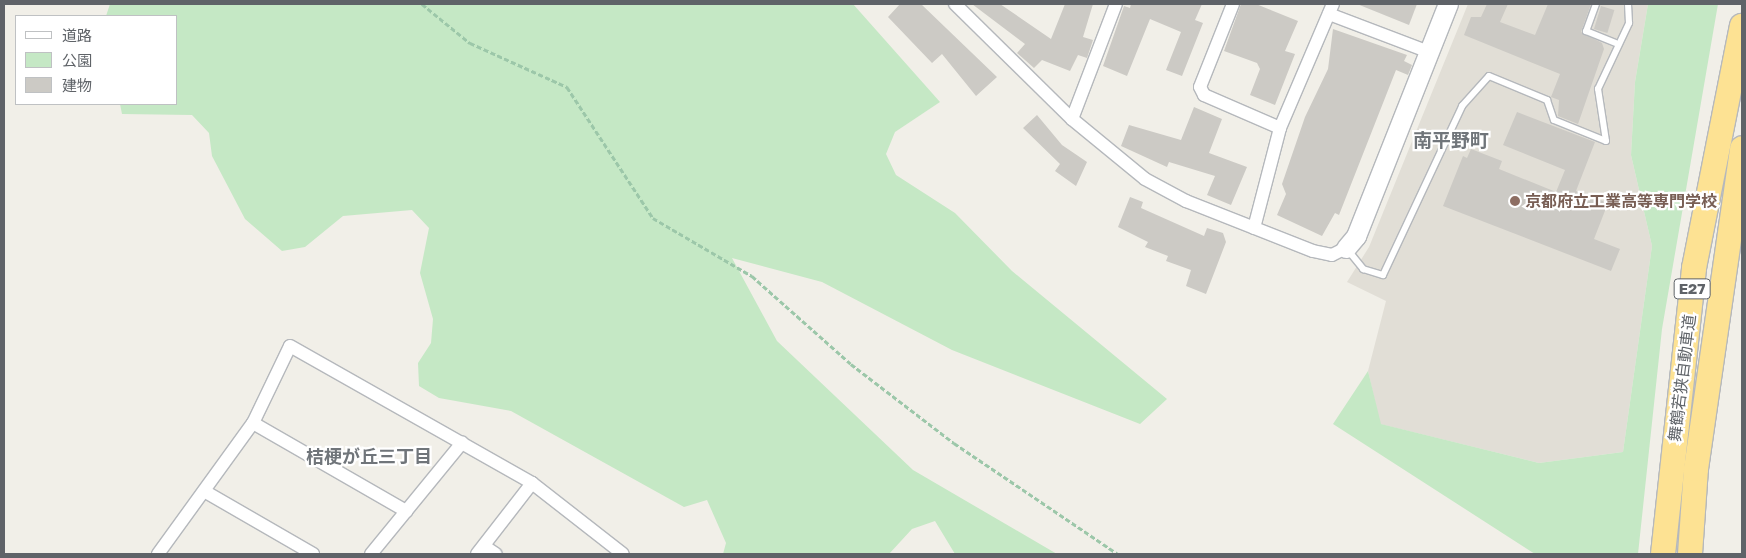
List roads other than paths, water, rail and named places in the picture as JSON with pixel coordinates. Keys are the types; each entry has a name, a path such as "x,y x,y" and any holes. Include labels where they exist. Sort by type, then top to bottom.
{"highway":[{"name":"舞鶴若狭自動車道","path":"1663,554 1694,268 1742,26"},
{"name":"舞鶴若狭自動車道","path":"1690,554 1706,390 1742,148"}],"street":[{"path":"955,4 1072,119 1145,179 1254,228 1332,255 1346,248 1356,236 1448,4"},
{"path":"1072,119 1116,4"},
{"path":"1233,4 1200,87 1204,95 1280,128"},
{"path":"1254,228 1280,128 1331,9 1429,52"},
{"path":"158,554 253,423 290,346 532,483 623,554"},
{"path":"253,423 406,511"},
{"path":"371,554 462,442"},
{"path":"496,554 480,550 532,483"},
{"path":"204,491 313,554"}],"lane":[{"path":"1596,4 1586,32 1616,43"},
{"path":"1346,248 1362,269 1383,275 1462,106 1489,76 1547,100 1554,120 1606,140 1598,90 1616,43 1629,23 1628,4"}],"place":[{"name":"京都府立工業高等専門学校","path":"1515,201"}],"district":[{"name":"南平野町","path":"1451,140"},
{"name":"桔梗が丘三丁目","path":"369,456"}]}
